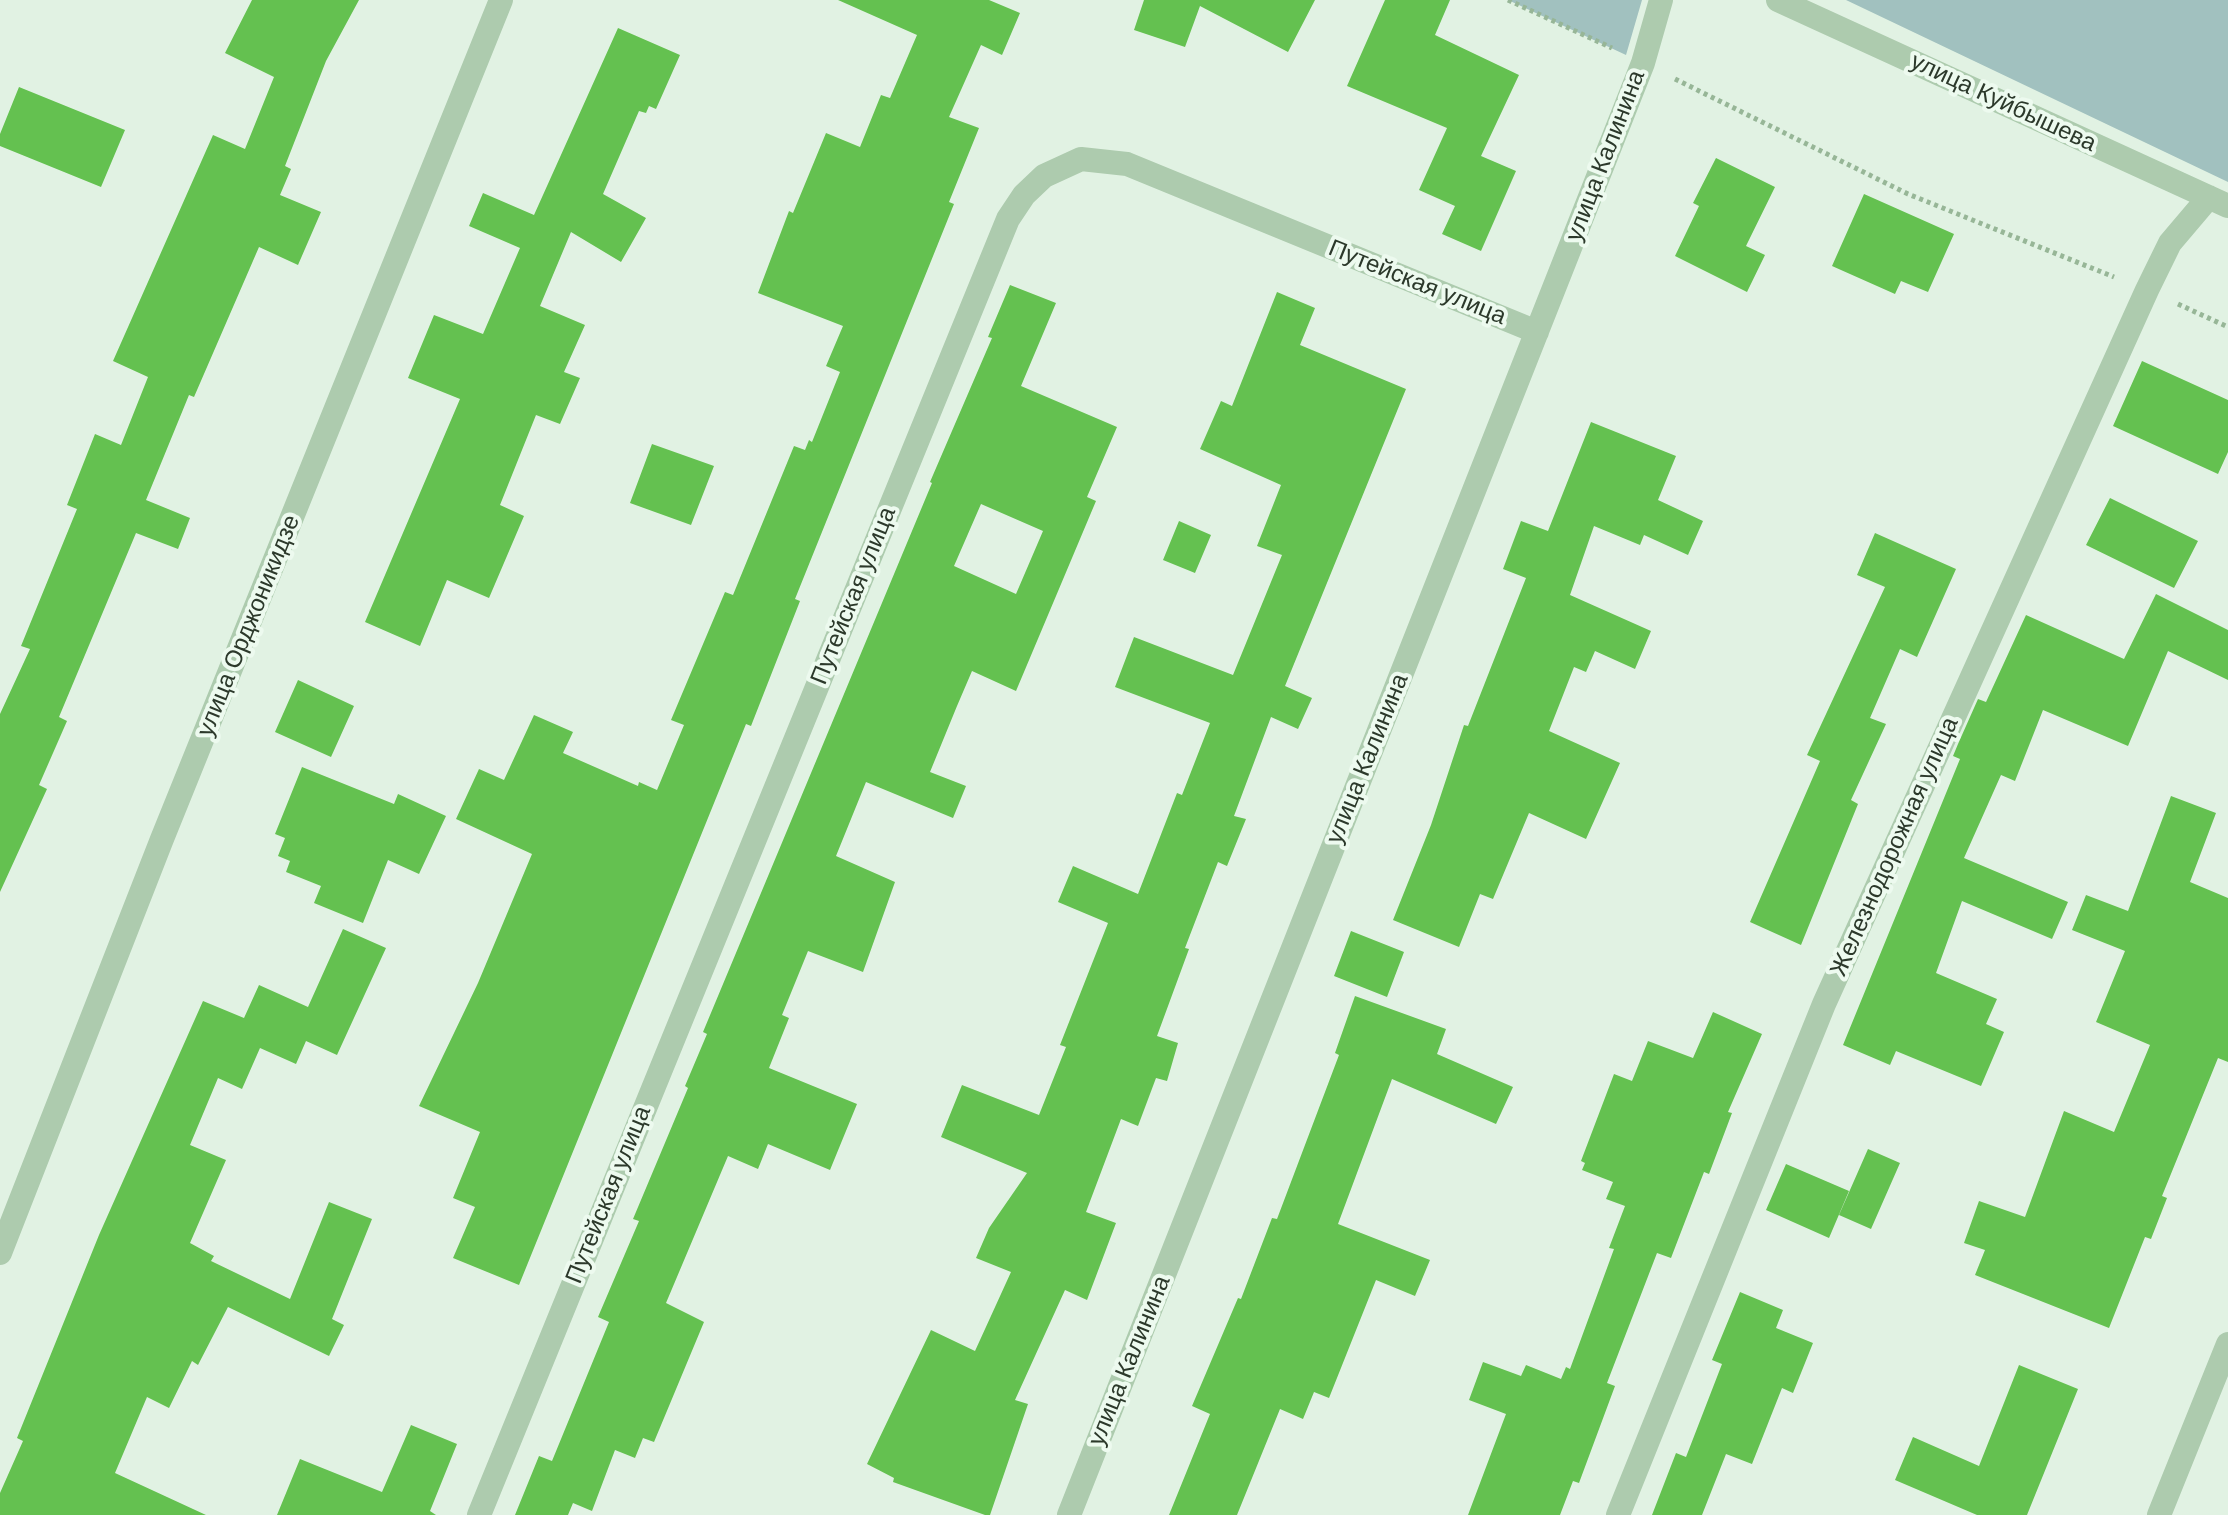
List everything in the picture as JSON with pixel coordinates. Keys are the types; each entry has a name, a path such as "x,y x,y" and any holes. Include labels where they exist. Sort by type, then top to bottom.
{"street":[{"name":"улица Орджоникидзе","path":"0,1253 162,839 501,0"},
{"name":"улица Калинина","path":"1069,1515 1643,63 1661,0"},
{"name":"улица Куйбышева","path":"1778,0 2218,201"},
{"name":"Путейская улица","path":"479,1515 1002,234 1024,195 1044,176 1081,159 1127,164 1537,332"},
{"name":"Железнодорожная улица","path":"1618,1515 1824,1004 2147,290 2170,243 2218,201"},
{"path":"2159,1515 2228,1344"}],"path":[{"path":"1508,0 1908,194 2147,290 2228,327"}],"shaded area":[{"path":"1508,0 1642,0 1626,55"},
{"path":"1846,0 2228,0 2228,182"}],"building":[{"path":"252,0 359,0 326,61 285,166 291,169 280,195 321,212 298,265 259,247 194,397 189,395 146,500 190,518 178,549 136,533 59,717 67,721 39,785 47,789 0,892 0,714 30,649 21,646 77,509 67,505 95,434 121,445 148,377 113,361 213,135 245,149 274,77 225,53"},
{"path":"838,0 989,0 1020,13 1002,55 981,45 949,117 979,128 949,202 954,204 795,599 800,601 751,726 746,724 519,1285 453,1258 475,1207 453,1198 480,1132 419,1106 478,983 532,854 456,819 479,769 504,780 534,715 573,732 563,753 638,786 639,782 657,790 684,725 671,720 725,592 733,595 794,446 805,450 809,440 812,442 840,372 826,366 843,326 758,293 789,211 793,213 826,133 860,147 881,95 890,98 917,35"},
{"path":"1144,0 1315,0 1288,52 1200,6 1185,47 1134,30"},
{"path":"1385,0 1450,0 1435,35 1519,75 1481,156 1516,171 1481,251 1442,234 1455,206 1419,190 1447,128 1347,86"},
{"path":"618,28 680,55 656,109 649,106 646,113 639,111 603,194 646,218 621,262 571,232 540,306 585,325 564,372 580,378 560,424 536,415 500,505 524,516 489,598 447,580 420,646 365,622 460,399 408,378 434,315 483,334 520,248 469,226 483,193 534,215"},
{"path":"19,87 125,130 101,187 0,146 0,134"},
{"path":"1716,158 1775,187 1746,246 1765,255 1747,292 1675,256 1699,206 1693,203"},
{"path":"1864,194 1954,234 1928,292 1901,281 1895,294 1832,266"},
{"path":"1010,285 1056,303 1021,386 1117,427 1087,497 1096,501 1016,691 972,671 957,706 930,772 966,786 953,818 866,782 836,856 895,882 863,972 808,951 782,1015 789,1018 769,1068 857,1104 830,1170 768,1144 758,1169 728,1156 666,1303 704,1322 654,1442 643,1438 635,1458 615,1450 592,1511 573,1503 568,1515 515,1515 539,1456 552,1461 609,1322 598,1317 639,1221 633,1219 688,1088 685,1086 707,1034 703,1032 992,338 988,337","holes":["981,504 1043,531 1016,594 954,566"]},
{"path":"1277,292 1315,308 1300,345 1406,389 1285,686 1312,698 1298,729 1271,717 1234,816 1246,819 1227,866 1218,862 1185,948 1189,949 1157,1036 1178,1043 1167,1081 1156,1078 1138,1126 1121,1119 1086,1212 1116,1223 1087,1300 1065,1290 1015,1400 1028,1404 990,1515 985,1515 893,1482 894,1478 867,1464 931,1330 975,1351 1011,1272 976,1258 989,1228 1027,1173 941,1137 962,1085 1039,1115 1066,1047 1060,1045 1108,923 1058,902 1073,866 1138,894 1177,793 1182,795 1210,723 1115,687 1134,637 1233,675 1282,555 1257,546 1281,485 1200,449 1221,401 1232,406"},
{"path":"2142,361 2228,400 2228,452 2218,474 2113,426"},
{"path":"1591,422 1676,456 1658,500 1703,521 1688,555 1644,535 1640,545 1594,526 1570,595 1651,631 1635,669 1595,651 1586,672 1574,667 1549,731 1620,763 1586,839 1529,813 1493,899 1480,894 1459,947 1393,920 1431,825 1464,725 1468,726 1526,578 1503,569 1521,521 1548,531"},
{"path":"652,444 714,466 691,525 630,503"},
{"path":"2110,498 2198,541 2174,588 2086,545"},
{"path":"1179,521 1211,535 1195,573 1163,560"},
{"path":"1875,533 1956,569 1917,657 1900,649 1870,718 1886,724 1851,800 1858,804 1801,945 1750,922 1820,761 1807,755 1885,587 1857,575"},
{"path":"2156,594 2228,630 2228,680 2168,651 2128,746 2043,710 2015,781 2001,775 1964,858 2068,902 2052,939 1962,901 1936,973 1997,999 1986,1024 2004,1032 1981,1086 1896,1051 1890,1065 1843,1045 1960,759 1953,756 1958,744 1978,699 1986,702 2026,615 2124,659"},
{"path":"298,680 354,706 331,757 275,732"},
{"path":"302,767 394,804 398,794 446,816 419,874 388,860 363,923 314,903 321,886 286,872 290,861 278,856 285,838 275,834"},
{"path":"2171,796 2216,813 2190,882 2228,898 2228,1062 2218,1058 2162,1196 2167,1198 2151,1239 2145,1237 2109,1328 1975,1275 1985,1250 1964,1243 1979,1201 2025,1217 2064,1111 2114,1132 2150,1045 2096,1022 2125,951 2072,930 2086,895 2128,911"},
{"path":"343,929 386,948 337,1055 306,1041 296,1064 260,1048 242,1089 218,1078 190,1145 226,1160 190,1243 214,1256 211,1261 290,1299 329,1202 372,1219 332,1319 344,1325 329,1356 228,1307 198,1365 192,1361 169,1408 147,1397 115,1473 206,1515 0,1515 0,1493 23,1441 17,1438 99,1235 203,1001 244,1018 259,985 308,1007"},
{"path":"1351,931 1404,952 1387,997 1334,976"},
{"path":"1355,996 1446,1029 1437,1054 1513,1087 1496,1124 1392,1079 1338,1224 1430,1260 1415,1296 1376,1280 1329,1398 1314,1392 1303,1419 1280,1409 1237,1515 1169,1515 1210,1414 1192,1406 1238,1298 1241,1299 1272,1218 1277,1219 1339,1055 1335,1053"},
{"path":"1713,1012 1762,1034 1728,1112 1732,1113 1709,1174 1704,1172 1671,1258 1657,1253 1607,1383 1615,1386 1579,1483 1573,1481 1560,1515 1468,1515 1506,1414 1469,1400 1483,1362 1521,1376 1526,1365 1561,1379 1566,1367 1570,1369 1614,1249 1609,1248 1625,1206 1606,1199 1613,1182 1582,1170 1585,1163 1581,1161 1614,1074 1632,1081 1648,1041 1693,1058"},
{"path":"1868,1149 1900,1163 1871,1229 1839,1215"},
{"path":"1786,1164 1849,1191 1829,1238 1766,1210"},
{"path":"1740,1292 1783,1310 1776,1328 1813,1343 1793,1393 1782,1388 1752,1464 1726,1454 1702,1515 1652,1515 1676,1453 1686,1457 1722,1364 1712,1360"},
{"path":"2019,1365 2078,1389 2027,1515 1977,1515 1895,1480 1913,1437 1979,1466"},
{"path":"411,1425 457,1444 430,1511 436,1515 277,1515 300,1459 382,1492"}]}
